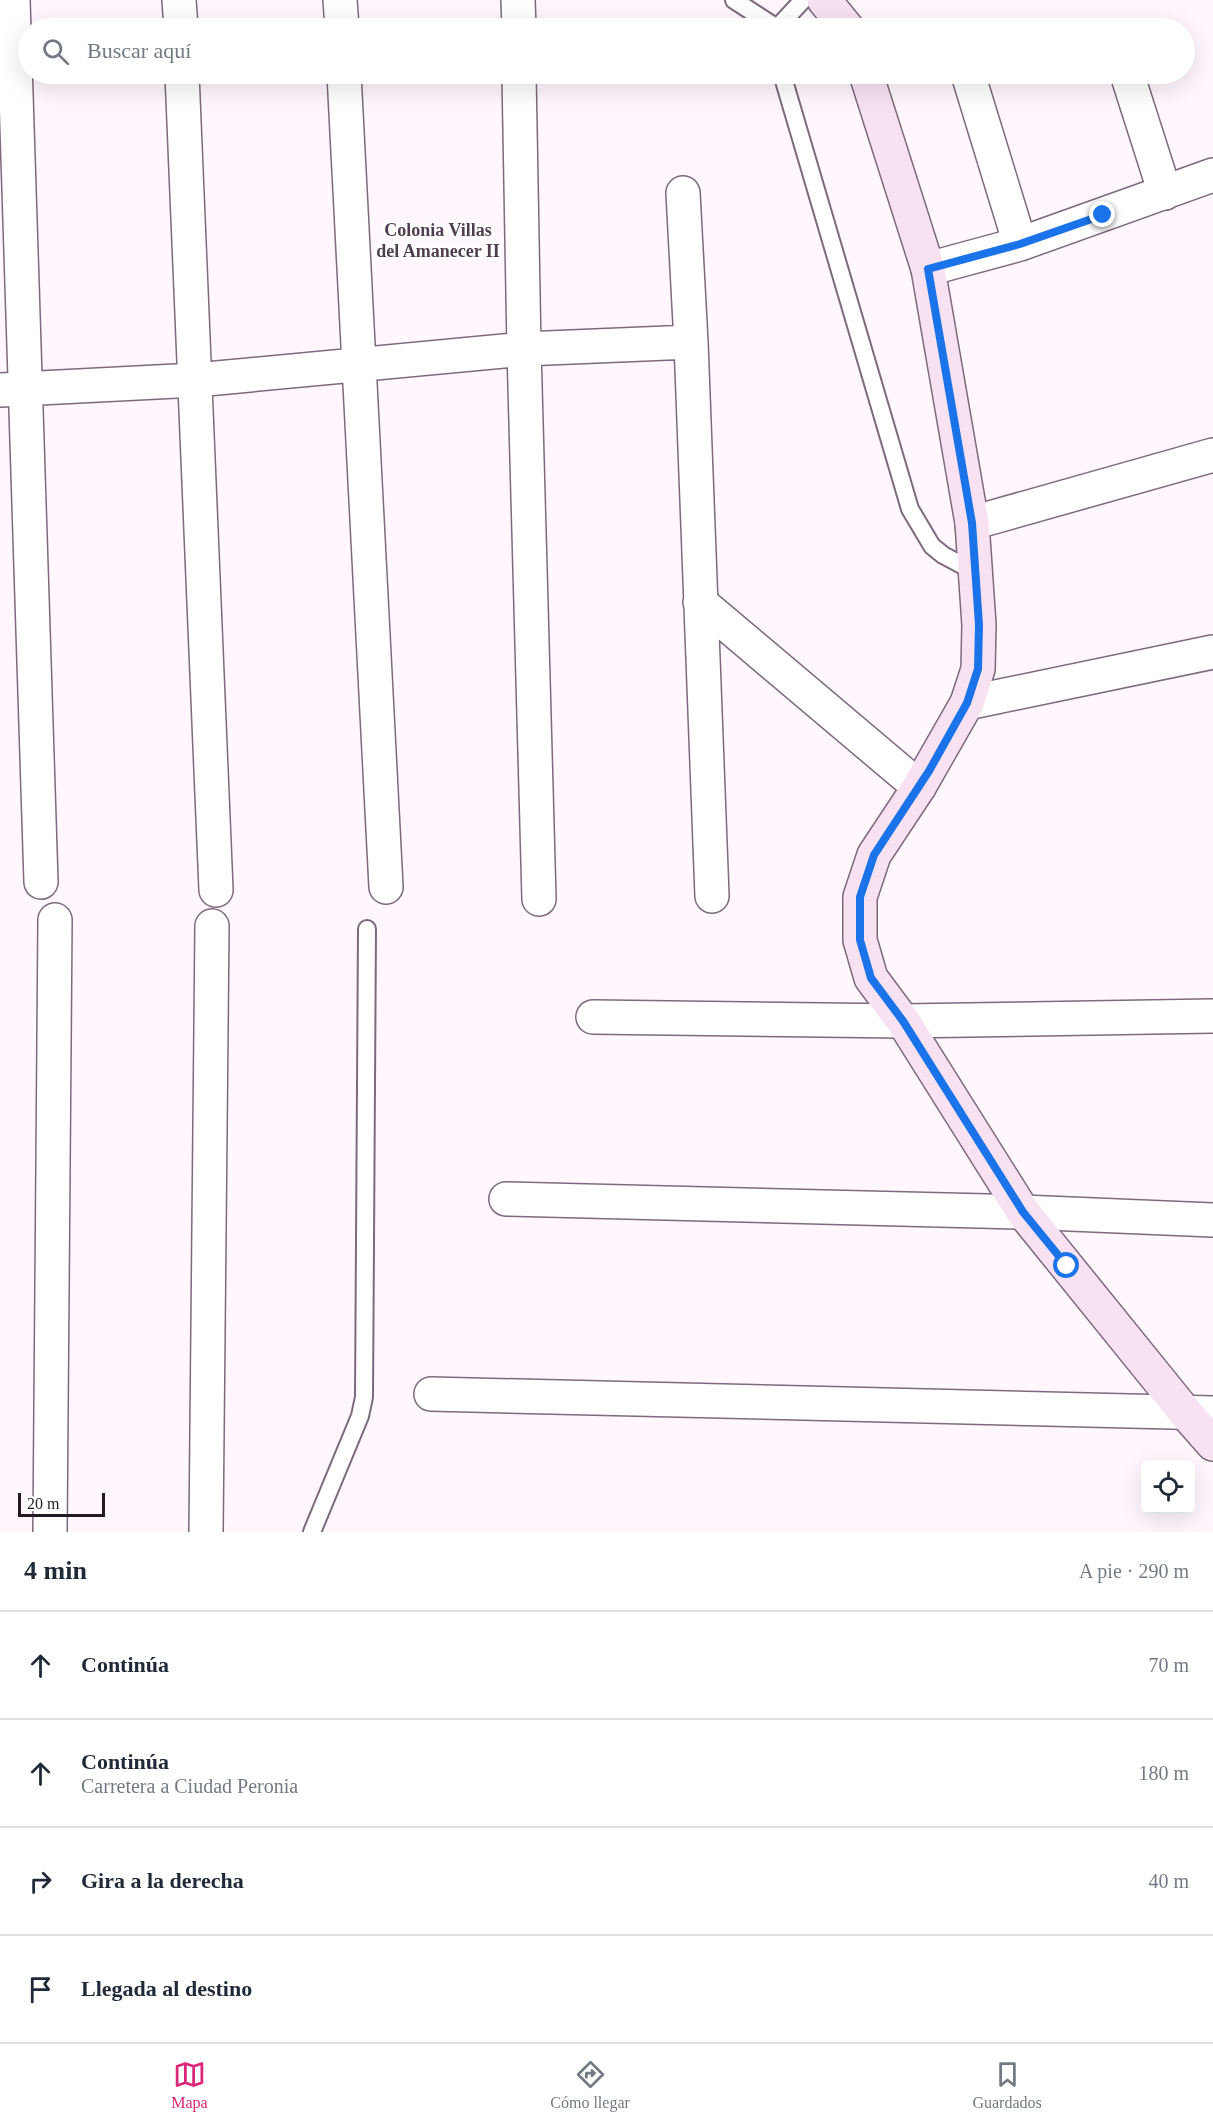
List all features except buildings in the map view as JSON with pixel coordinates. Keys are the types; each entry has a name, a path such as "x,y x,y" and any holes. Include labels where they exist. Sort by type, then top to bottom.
{"main road":[{"path":"824,0 839,18"},
{"path":"869,84 928,269 972,523 979,625 978,669 967,703 919,787 874,855 860,897 860,940 871,978 903,1021 1023,1212 1199,1412 1213,1444"}],"street":[{"path":"13,0 13,390 41,882"},
{"path":"179,0 180,18"},
{"path":"340,0 341,18"},
{"path":"518,0 519,18"},
{"path":"183,84 216,890"},
{"path":"344,84 386,887"},
{"path":"519,84 539,899"},
{"path":"971,84 1020,244"},
{"path":"1130,84 1165,193"},
{"path":"928,269 1020,244 1213,175"},
{"path":"683,193 691,342 712,896"},
{"path":"13,390 196,380 524,350 691,342"},
{"path":"972,523 1213,455"},
{"path":"700,602 919,787"},
{"path":"967,703 1213,652"},
{"path":"51,1532 55,920"},
{"path":"206,1532 212,926"},
{"path":"593,1017 903,1021 1213,1016"},
{"path":"506,1199 1023,1212 1213,1220"},
{"path":"431,1394 1199,1412"}],"lane":[{"path":"734,0 762,18"},
{"path":"786,18 803,0"},
{"path":"785,84 909,509 932,546 943,555 975,572"},
{"path":"312,1532 360,1416 364,1397 367,929"}],"district":[{"name":"Colonia Villas del Amanecer II","path":"438,240"}],"route":[{"path":"1067,1266 1023,1212 903,1021 871,978 860,940 860,897 874,855 929,771 967,703 978,669 979,625 972,523 928,269 1020,244 1103,215"}]}
